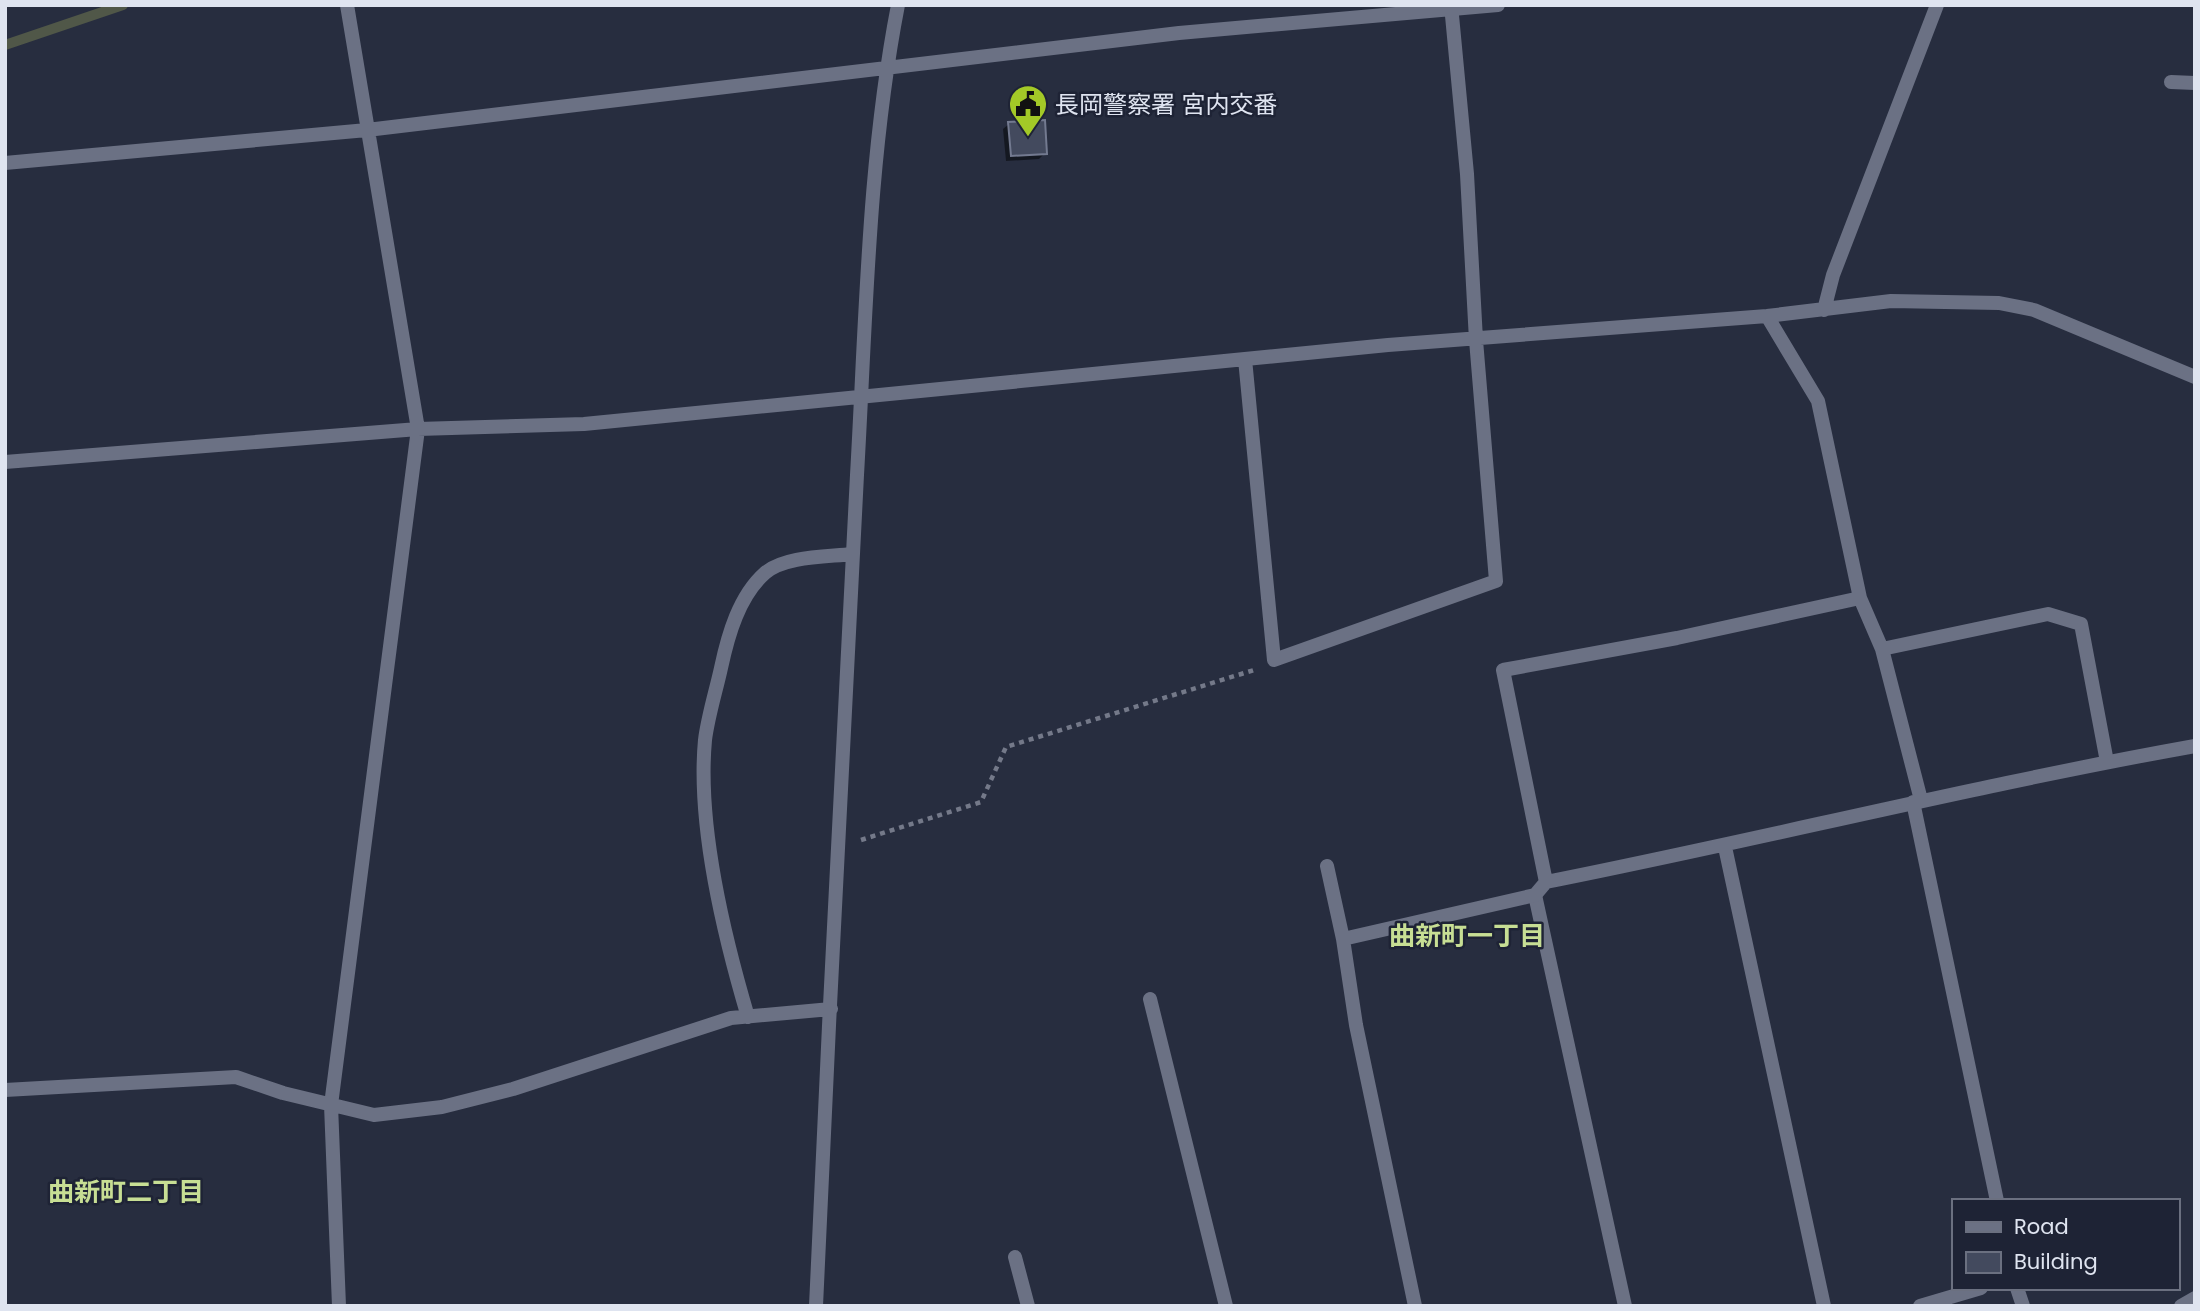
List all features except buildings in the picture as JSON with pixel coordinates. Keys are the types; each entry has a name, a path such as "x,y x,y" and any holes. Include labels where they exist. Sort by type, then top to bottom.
{"street":[{"path":"339,1306 331,1105 418,429 346,5"},
{"path":"816,1306 852,554 886,69 898,5"},
{"path":"5,163 367,130 1180,33 1451,7 1498,5"},
{"path":"1824,310 1833,275 1937,5"},
{"path":"1245,359 1274,660 1496,581 1476,340 1467,174 1451,7"},
{"path":"2171,82 2195,83"},
{"path":"5,462 418,429 584,424 862,399 1245,359 1767,316 1891,301 1999,303 2034,310 2195,377"},
{"path":"1767,316 1818,401 1860,598 1882,649 1917,801 1997,1199"},
{"path":"748,1017 727,946 707,823 705,740 726,643 743,602 766,572 793,562 852,554"},
{"path":"1546,882 1503,670 1676,638 1860,598"},
{"path":"1882,649 2048,614 2081,624 2107,762"},
{"path":"1343,939 1535,895 1546,882 1725,847 1917,801 2195,746"},
{"path":"1725,847 1824,1306"},
{"path":"1327,866 1343,939 1356,1025 1415,1306"},
{"path":"1535,895 1625,1306"},
{"path":"1150,999 1226,1306"},
{"path":"5,1090 236,1077 374,1115 442,1107 513,1089 731,1018 831,1009"},
{"path":"1015,1257 1028,1306"},
{"path":"1920,1306 1974,1290"},
{"path":"2181,1306 2195,1298"}],"path":[{"path":"840,847 981,803 1006,747 1250,672 1274,660"}],"waterway":[{"path":"5,45 123,5"}],"place":[{"name":"長岡警察署 宮内交番","path":"1028,138"}],"district":[{"name":"曲新町一丁目","path":"1467,936"},
{"name":"曲新町二丁目","path":"126,1192"}]}
